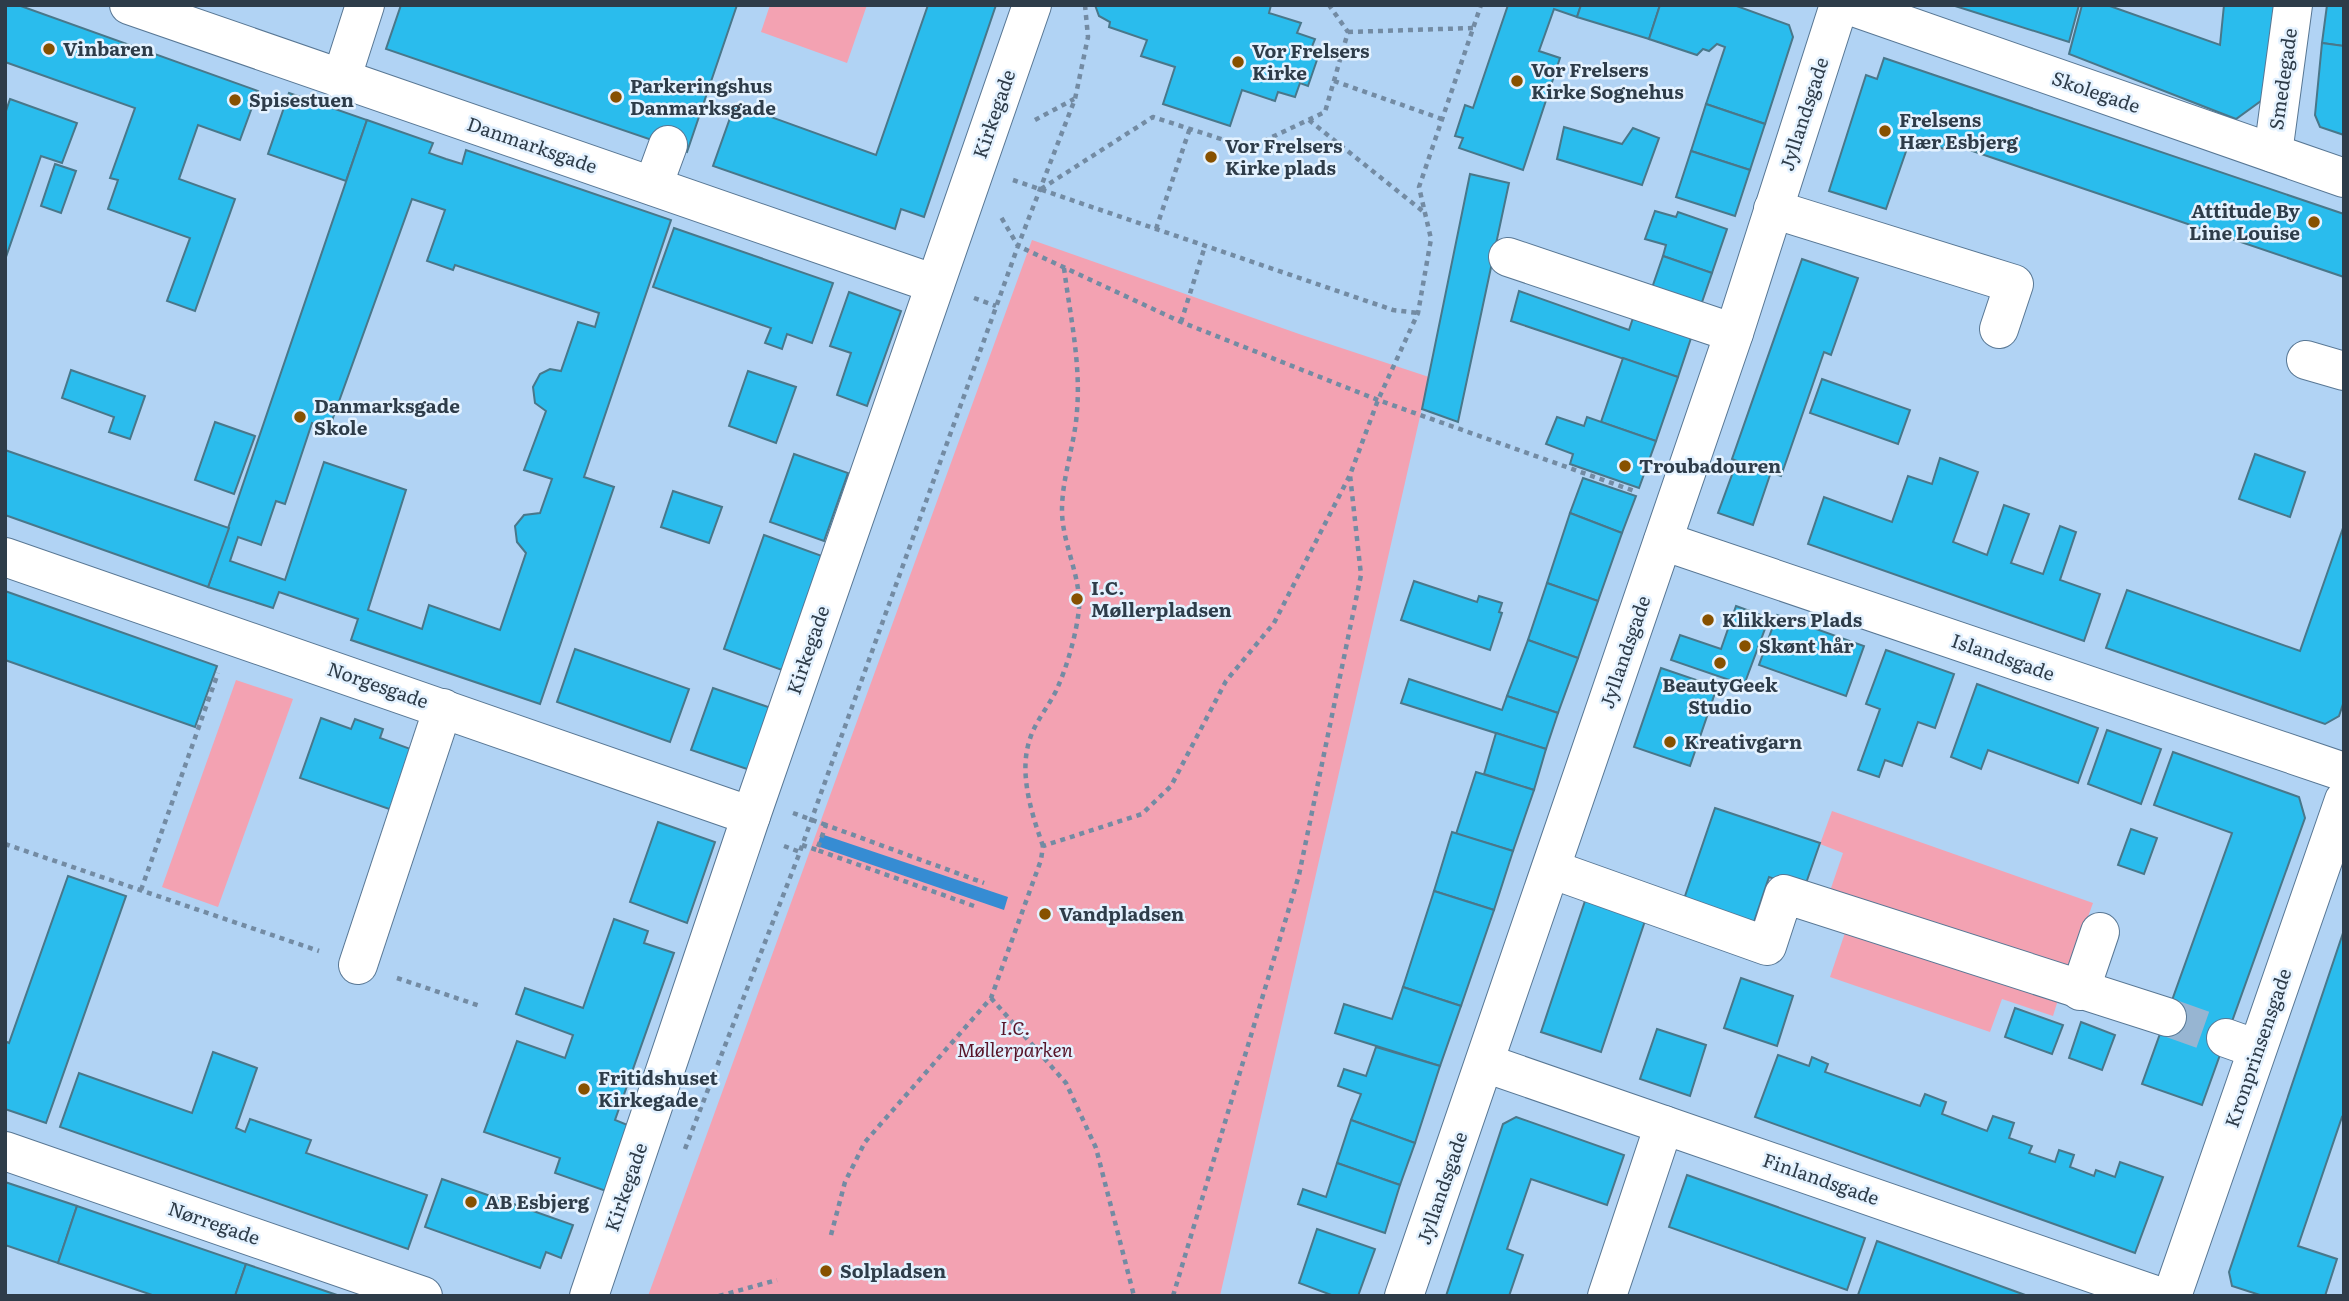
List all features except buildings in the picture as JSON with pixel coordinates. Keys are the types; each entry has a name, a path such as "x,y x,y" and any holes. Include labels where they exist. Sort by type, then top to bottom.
{"street":[{"name":"Danmarksgade","path":"129,5 936,284"},
{"path":"341,80 365,5"},
{"name":"Kirkegade","path":"589,1296 751,816 1032,5"},
{"name":"Jyllandsgade","path":"1404,1296 1734,332 1839,5"},
{"name":"Skolegade","path":"1848,5 2344,178"},
{"name":"Smedegade","path":"2273,153 2293,5"},
{"path":"653,186 668,145"},
{"path":"1773,209 2014,284 1999,329"},
{"path":"1508,257 1734,332"},
{"path":"2306,360 2344,372"},
{"name":"Islandsgade","path":"1663,541 2344,772"},
{"name":"Norgesgade","path":"5,557 751,816"},
{"path":"358,965 443,708"},
{"name":"Kronprinsensgade","path":"2172,1296 2242,1043 2344,800"},
{"path":"1551,869 1767,946 1784,894 2167,1017"},
{"path":"2080,991 2100,932"},
{"name":"Finlandsgade","path":"1485,1063 2158,1296"},
{"path":"1607,1296 1664,1125"},
{"name":"Nørregade","path":"5,1151 423,1296"}],"path":[{"path":"682,1158 812,819 1018,246 1075,99 1088,37 1085,5"},
{"path":"1329,5 1348,32"},
{"path":"1043,846 1142,814 1171,786 1226,681 1274,623 1350,475 1378,400 1418,313 1431,239 1419,187 1481,5"},
{"path":"1348,32 1473,28"},
{"path":"1040,190 1153,117 1249,148 1325,112 1348,32"},
{"path":"1334,81 1442,119"},
{"path":"1309,120 1425,214"},
{"path":"1156,229 1189,128"},
{"path":"975,170 1393,310 1418,313"},
{"path":"975,170 1018,246 1181,322 1378,400 1675,505"},
{"path":"1181,322 1205,246"},
{"path":"831,1235 845,1182 865,1142 991,998 1037,873 1043,846 1027,781 1025,761 1038,720 1055,692 1065,668 1079,609 1076,573 1067,544 1062,510 1077,411 1078,376 1064,268"},
{"path":"1173,1296 1299,875 1362,575 1350,475"},
{"path":"141,890 209,696"},
{"path":"812,819 984,883"},
{"path":"817,850 825,825"},
{"path":"5,844 480,1006"},
{"path":"802,845 974,906"},
{"path":"991,998 1066,1083 1096,1148 1134,1296"},
{"path":"719,1296 778,1280"}],"green space":[{"path":"770,5 867,5 847,63 761,32"},
{"name":"I.C. Møllerparken","path":"1032,240 1429,377 1220,1296 648,1296"},
{"path":"236,680 293,699 218,907 162,887"},
{"path":"1832,811 2093,903 2066,978 1829,894 1843,853 1820,844"},
{"path":"1850,918 2061,990 2053,1016 2002,999 1990,1032 1830,977"}],"water":[{"path":"821,834 1008,897 1004,910 817,846"}],"tunnel":[{"path":"2167,1017 2226,1038"}],"place":[{"name":"Vinbaren","path":"49,49"},
{"name":"Vor Frelsers Kirke","path":"1238,62"},
{"name":"Vor Frelsers Kirke Sognehus","path":"1517,81"},
{"name":"Parkeringshus Danmarksgade","path":"616,97"},
{"name":"Spisestuen","path":"235,100"},
{"name":"Frelsens Hær Esbjerg","path":"1885,131"},
{"name":"Vor Frelsers Kirke plads","path":"1211,157"},
{"name":"Attitude By Line Louise","path":"2314,222"},
{"name":"Danmarksgade Skole","path":"300,417"},
{"name":"Troubadouren","path":"1625,466"},
{"name":"I.C. Møllerpladsen","path":"1077,599"},
{"name":"Klikkers Plads","path":"1708,620"},
{"name":"Skønt hår","path":"1745,646"},
{"name":"BeautyGeek Studio","path":"1720,663"},
{"name":"Kreativgarn","path":"1670,742"},
{"name":"Vandpladsen","path":"1045,914"},
{"name":"Fritidshuset Kirkegade","path":"584,1089"},
{"name":"AB Esbjerg","path":"471,1202"},
{"name":"Solpladsen","path":"826,1271"}]}
